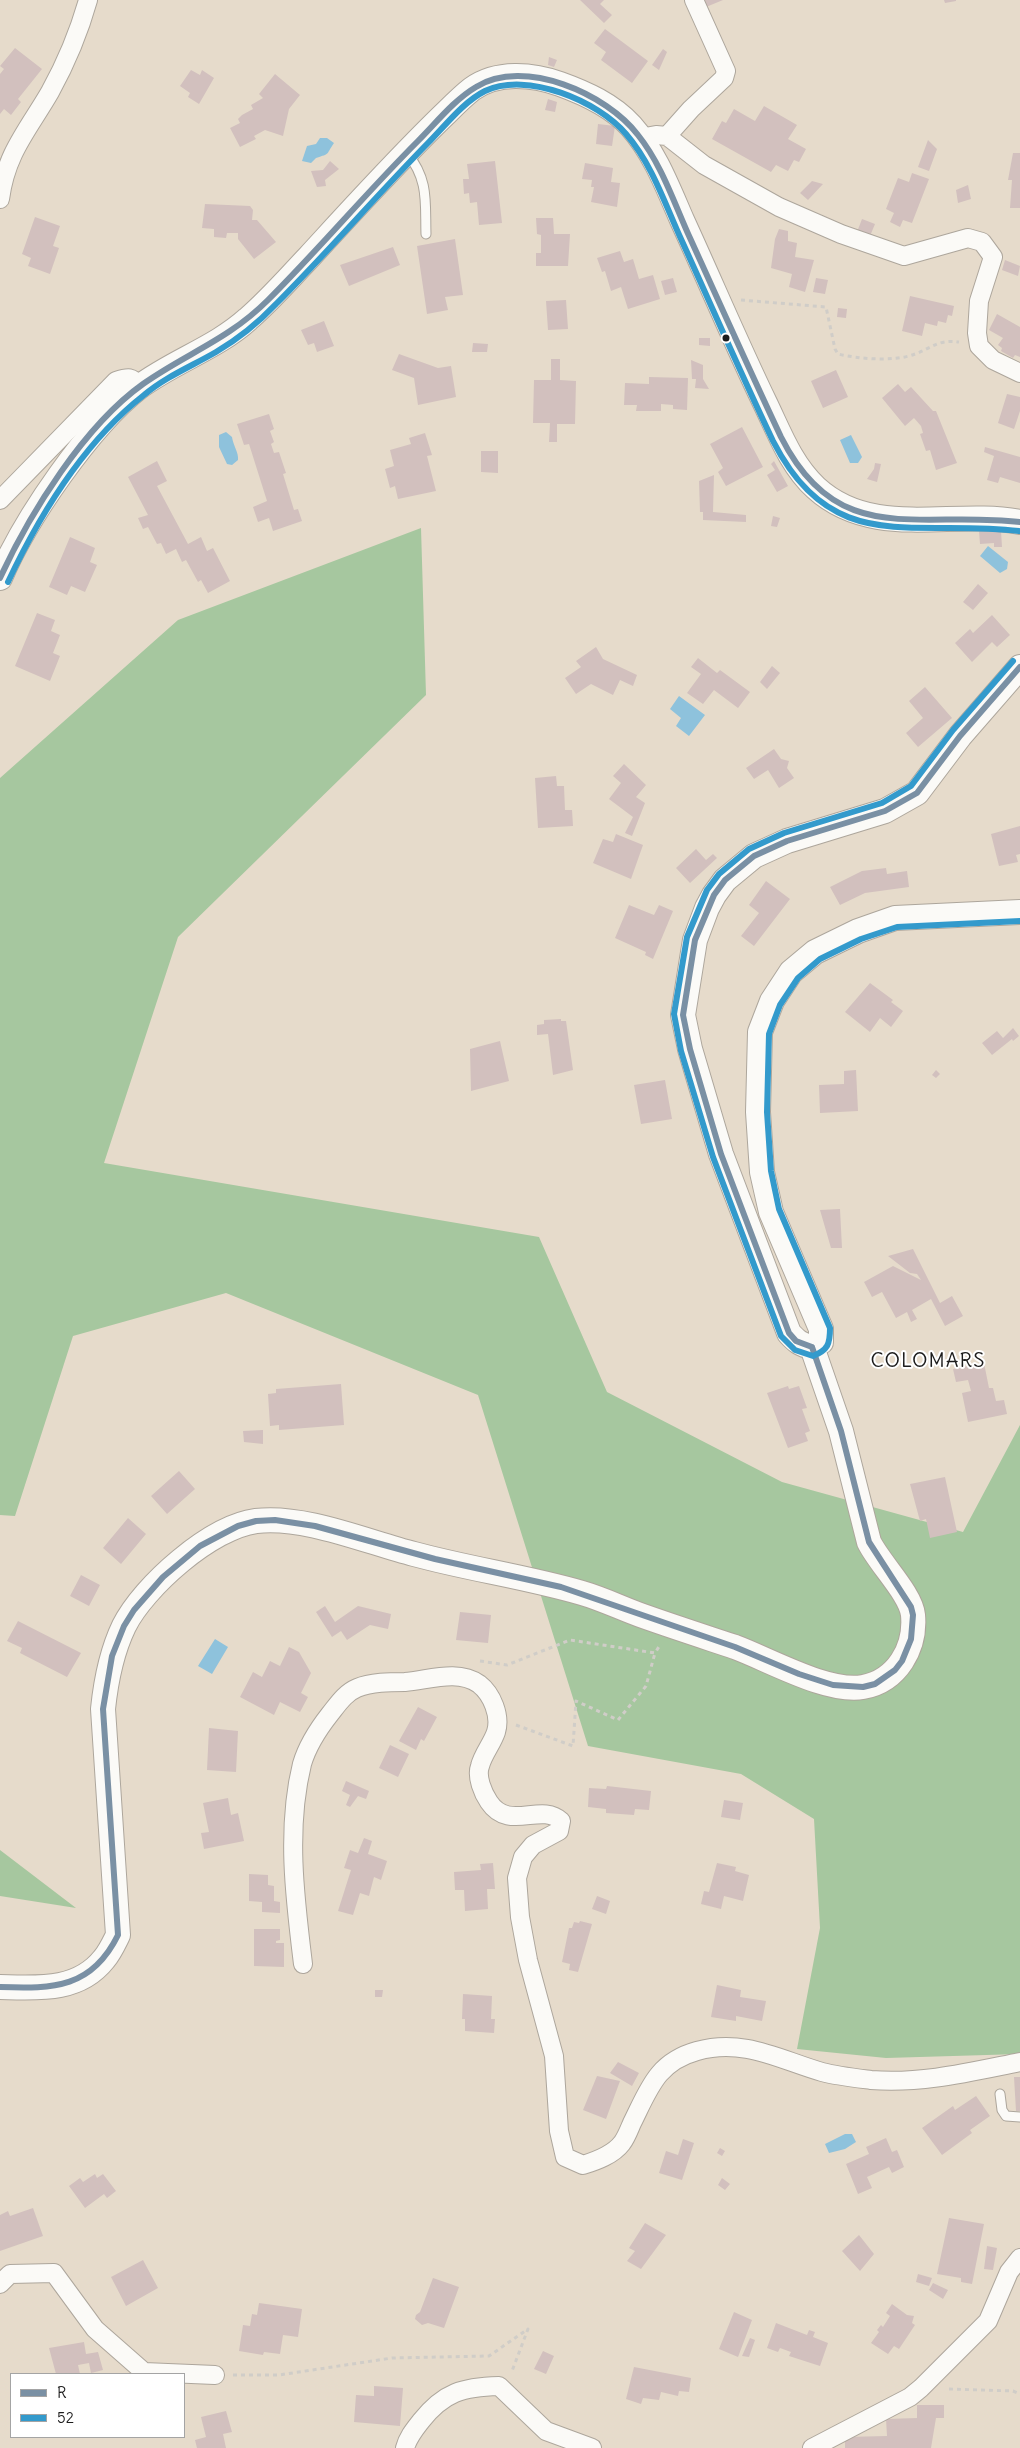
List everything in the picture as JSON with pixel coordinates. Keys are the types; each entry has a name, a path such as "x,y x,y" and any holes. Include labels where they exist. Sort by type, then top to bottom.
{"main road":[{"path":"0,578 39,507 84,445 120,405 140,387 185,359 230,335 248,319 423,134 472,89 492,80 512,76 538,78 591,97 618,114 640,138 660,172 740,351 795,464 816,488 831,499 859,513 887,518 908,520 992,518 1020,522"},
{"path":"1020,667 960,736 917,793 885,811 787,840 754,856 725,880 714,895 695,940 684,1015 690,1049 721,1154 789,1333 796,1341 812,1347 821,1342 822,1336 819,1321 790,1261 771,1212 762,1172 758,1112 760,1032 772,1001 791,972 815,952 858,931 895,918 1020,912"},
{"path":"0,1986 60,1987 86,1974 104,1959 118,1936 103,1709 106,1675 124,1626 147,1594 201,1544 240,1523 259,1520 293,1522 426,1557 584,1594 739,1649 835,1687 863,1687 888,1677 904,1659 913,1637 913,1612 903,1592 877,1558 869,1542 841,1431 812,1347"}],"street":[{"path":"0,199 3,179 14,148 50,92 74,43 88,0"},
{"path":"667,136 691,109 724,78 726,72 694,0"},
{"path":"640,138 667,136 704,165 779,207 841,234 904,256 968,238 982,242 993,257 979,301 979,346 993,360 1020,373"},
{"path":"0,500 116,381 129,377 134,379 140,387"},
{"path":"303,1964 295,1902 293,1855 297,1797 303,1762 321,1726 342,1699 358,1687 460,1676 478,1684 488,1693 494,1705 496,1730 479,1768 481,1786 489,1802 507,1816 548,1815 561,1821 559,1831 533,1845 523,1856 517,1878 520,1917 526,1952 535,1993 554,2056 562,2144 565,2157 572,2162 583,2165 593,2162 622,2144 653,2081 661,2070 675,2060 698,2051 733,2048 761,2050 823,2072 870,2080 923,2080 1020,2062"},
{"path":"812,2448 910,2397 921,2388 988,2321 1009,2272 1020,2258"},
{"path":"1020,2268 1018,2273 1020,2279"},
{"path":"0,2284 10,2274 54,2273 95,2329 144,2372 168,2373"},
{"path":"185,2374 215,2375"},
{"path":"404,2448 408,2438 431,2408 449,2395 472,2387 499,2386 546,2431 592,2448"}],"lane":[{"path":"407,153 418,167 424,186 426,234"},
{"path":"1000,2094 1002,2110 1006,2116 1020,2117"}],"path":[{"path":"721,305 746,299 826,307 835,349 838,354 844,355 874,359 907,356 936,343 956,341 979,346"},
{"path":"472,1660 507,1665 570,1640 655,1653"},
{"path":"496,1730 515,1724 574,1746 576,1701 618,1720 646,1686 655,1653 660,1644"},
{"path":"215,2375 279,2375 392,2358 489,2356 528,2329 505,2391"},
{"path":"921,2388 1012,2391 1020,2394"}],"green space":[{"path":"421,528 426,695 178,937 104,1163 539,1237 607,1392 782,1482 963,1532 1020,1425 1020,2054 886,2058 797,2049 820,1928 814,1819 741,1774 588,1746 478,1395 226,1293 73,1336 15,1516 0,1515 0,778 178,620"},
{"path":"0,1850 76,1908 0,1896"}],"water":[{"path":"320,138 327,138 334,143 327,154 316,158 311,163 302,161 307,146 316,144"},
{"path":"226,432 232,437 238,455 238,460 232,465 227,464 219,447 219,435"},
{"path":"851,435 862,457 858,463 850,463 840,440"},
{"path":"988,546 1008,562 1007,569 1000,573 980,556"},
{"path":"679,696 705,715 689,736 676,726 681,718 670,709"},
{"path":"215,1639 228,1647 212,1674 198,1666"},
{"path":"845,2134 852,2134 856,2142 845,2149 829,2153 825,2144"}],"building":[{"path":"580,0 604,0 600,4 612,15 604,23"},
{"path":"703,0 723,0 706,7"},
{"path":"944,0 956,0 956,1 945,3"},
{"path":"605,29 648,61 632,83 601,60 606,52 594,43"},
{"path":"15,48 42,69 18,99 21,102 11,115 4,109 0,114 0,74 4,69 0,66"},
{"path":"663,49 667,52 659,70 652,65"},
{"path":"549,57 557,60 554,67 548,65"},
{"path":"191,70 200,75 202,70 214,78 199,104 188,97 190,93 180,86"},
{"path":"275,74 300,95 289,109 283,136 265,130 254,136 256,139 240,147 230,128 240,123 238,119 253,109 251,105 263,98 259,94"},
{"path":"548,99 557,102 555,112 545,110"},
{"path":"764,106 797,125 788,139 806,149 799,162 794,160 788,171 776,165 771,172 712,139 722,121 726,123 734,109 755,121"},
{"path":"598,124 615,126 612,146 596,144"},
{"path":"928,140 937,149 929,171 918,167"},
{"path":"1013,153 1020,153 1020,208 1010,208 1012,180 1008,180"},
{"path":"330,161 339,169 325,180 326,186 317,187 311,171 323,170"},
{"path":"495,161 502,223 479,225 477,202 470,203 469,193 464,194 463,179 469,179 467,164"},
{"path":"585,163 613,168 611,182 620,183 617,207 591,202 594,187 591,187 592,180 582,179"},
{"path":"912,173 929,179 912,223 903,220 900,227 890,222 894,213 886,209 898,178 909,182"},
{"path":"812,181 823,184 808,200 800,193"},
{"path":"968,185 971,199 958,203 956,190"},
{"path":"205,204 250,206 253,210 252,220 257,220 276,242 254,259 238,239 238,233 227,233 226,238 214,237 214,229 202,228"},
{"path":"35,217 60,226 53,246 59,248 50,274 28,266 31,258 22,254"},
{"path":"536,218 553,218 554,234 570,234 568,266 536,266 536,253 541,253 541,235 537,234"},
{"path":"862,219 875,224 870,236 857,232"},
{"path":"779,229 788,231 788,241 797,243 795,257 814,260 805,292 789,287 792,274 771,268 775,239"},
{"path":"455,239 463,295 445,297 448,310 427,314 417,246"},
{"path":"393,247 400,265 349,286 340,265"},
{"path":"620,251 624,262 633,259 639,279 653,275 660,299 628,309 621,287 611,291 605,271 602,272 597,258"},
{"path":"1005,260 1020,266 1018,276 1002,270"},
{"path":"673,278 677,292 665,295 661,281"},
{"path":"816,278 828,280 825,294 813,292"},
{"path":"910,296 954,306 952,316 948,315 946,323 938,321 937,326 925,323 922,336 902,331"},
{"path":"566,300 568,329 548,330 546,301"},
{"path":"838,308 847,309 846,318 837,317"},
{"path":"997,314 1020,327 1020,357 1015,355 1013,358 1001,351 1002,348 998,345 1003,338 989,330"},
{"path":"324,321 334,346 317,352 314,343 308,345 301,330"},
{"path":"699,338 710,338 710,346 699,345"},
{"path":"473,343 488,344 487,352 472,352"},
{"path":"399,354 438,368 451,366 456,397 418,405 414,378 392,370"},
{"path":"551,359 560,359 560,380 576,381 575,424 557,424 557,442 549,442 550,423 533,423 534,380 551,380"},
{"path":"691,360 703,365 703,379 709,389 695,388 696,379 692,379"},
{"path":"836,370 848,397 823,408 811,381"},
{"path":"649,377 688,378 687,410 673,409 673,405 661,404 661,411 636,411 637,405 624,405 625,383 649,384"},
{"path":"898,384 905,392 911,387 933,411 936,411 957,463 936,470 930,450 926,451 920,434 923,433 921,426 914,418 905,426 882,398"},
{"path":"1007,394 1020,397 1020,411 1014,429 998,423"},
{"path":"269,414 274,429 270,431 274,442 271,444 274,453 279,452 286,473 283,474 294,510 298,509 302,521 273,531 269,518 258,522 253,507 267,501 249,444 244,445 237,424"},
{"path":"742,427 763,467 726,486 718,472 723,468 710,444"},
{"path":"425,433 432,455 427,456 436,491 398,499 395,486 390,488 385,469 394,466 390,450 411,444 409,438"},
{"path":"985,447 1020,457 1020,483 1000,477 998,483 987,480 994,456 984,452"},
{"path":"481,451 498,451 498,473 481,472"},
{"path":"157,461 167,481 157,486 188,544 201,537 207,551 213,548 230,581 208,593 201,580 198,582 186,560 182,562 176,549 166,554 161,543 157,544 148,527 143,529 138,518 148,515 128,477"},
{"path":"774,461 788,486 777,492 767,475 775,470 771,464"},
{"path":"875,463 881,464 877,482 867,479 874,469"},
{"path":"714,475 713,512 746,515 746,522 703,520 703,512 700,512 699,481"},
{"path":"773,516 780,518 777,527 771,526"},
{"path":"979,531 1001,531 1002,547 994,547 994,543 980,544"},
{"path":"70,537 95,548 90,562 97,565 85,592 71,586 67,595 49,587"},
{"path":"978,584 988,593 973,610 963,602"},
{"path":"37,613 55,620 51,631 60,635 53,653 60,656 50,681 15,666"},
{"path":"992,615 1010,635 997,647 992,642 972,662 955,643 970,629 973,633"},
{"path":"596,647 603,659 637,675 633,686 620,680 613,695 591,684 576,694 565,678 581,667 576,661"},
{"path":"698,658 717,673 720,670 750,692 738,708 714,690 703,704 687,693 701,674 691,667"},
{"path":"772,666 780,673 767,689 760,682"},
{"path":"925,687 952,718 918,747 906,733 923,718 909,701"},
{"path":"774,749 781,759 789,761 787,768 794,778 779,788 768,770 754,779 746,768"},
{"path":"624,764 646,785 636,797 645,803 632,836 625,833 633,817 609,799 621,783 613,776"},
{"path":"556,776 557,786 564,786 565,810 572,810 573,826 538,828 535,778"},
{"path":"1020,826 1020,854 1016,855 1018,862 999,866 991,834"},
{"path":"616,834 643,845 631,879 593,863 603,839 613,842"},
{"path":"696,849 706,860 713,854 717,858 690,883 676,868"},
{"path":"886,868 887,874 907,871 909,887 865,893 840,905 830,887 862,871"},
{"path":"766,881 790,899 754,946 741,936 759,913 749,905"},
{"path":"629,905 654,915 659,905 673,911 653,959 645,955 646,952 615,938"},
{"path":"870,983 893,1000 891,1002 903,1011 891,1027 880,1018 870,1032 845,1012"},
{"path":"561,1019 561,1021 566,1021 573,1070 553,1075 548,1034 537,1035 537,1025 544,1024 544,1020"},
{"path":"1013,1028 1019,1036 1013,1041 1012,1039 992,1055 982,1043 997,1031 1003,1038"},
{"path":"500,1041 509,1081 471,1091 470,1049"},
{"path":"856,1070 858,1111 820,1113 819,1085 844,1084 844,1071"},
{"path":"936,1070 940,1074 936,1078 932,1075"},
{"path":"665,1080 672,1119 641,1124 634,1085"},
{"path":"840,1209 842,1248 831,1248 820,1210"},
{"path":"913,1249 940,1303 952,1296 963,1316 945,1326 931,1299 912,1310 917,1319 911,1322 907,1312 896,1318 882,1292 872,1297 864,1282 893,1266 921,1280 917,1274 910,1273 888,1256"},
{"path":"984,1363 989,1388 993,1388 996,1401 1004,1400 1007,1414 968,1422 962,1393 971,1391 968,1380 956,1382 953,1369"},
{"path":"341,1384 344,1425 279,1430 279,1425 270,1426 268,1394 276,1393 276,1389"},
{"path":"788,1386 789,1389 799,1386 807,1408 802,1409 810,1431 805,1433 808,1441 788,1448 767,1393"},
{"path":"263,1430 263,1444 244,1442 243,1431"},
{"path":"179,1471 195,1489 167,1514 151,1496"},
{"path":"945,1477 957,1532 930,1538 926,1519 920,1521 910,1484"},
{"path":"128,1518 146,1534 121,1564 103,1548"},
{"path":"81,1575 100,1585 89,1606 70,1596"},
{"path":"325,1606 335,1622 358,1606 391,1614 388,1629 370,1625 347,1640 341,1631 332,1637 316,1612"},
{"path":"460,1612 491,1615 488,1643 456,1640"},
{"path":"18,1621 81,1653 67,1677 20,1653 22,1648 7,1641"},
{"path":"289,1647 299,1652 311,1673 301,1693 308,1697 300,1712 280,1702 274,1715 240,1697 253,1672 262,1677 270,1661 280,1666"},
{"path":"418,1707 437,1717 424,1741 421,1739 416,1750 399,1741"},
{"path":"209,1728 238,1731 236,1772 207,1770"},
{"path":"390,1745 409,1754 398,1777 379,1768"},
{"path":"346,1781 369,1791 366,1799 358,1796 350,1807 346,1805 350,1795 342,1791"},
{"path":"607,1786 651,1791 649,1810 635,1809 634,1815 606,1813 606,1809 588,1807 589,1788 606,1789"},
{"path":"228,1798 231,1815 238,1813 244,1841 204,1849 201,1833 209,1832 203,1803"},
{"path":"724,1800 743,1803 740,1820 721,1817"},
{"path":"364,1838 372,1841 368,1854 387,1861 381,1880 374,1877 369,1896 360,1893 353,1915 338,1911 351,1870 344,1868 350,1850 358,1853"},
{"path":"493,1863 495,1889 487,1889 488,1909 465,1911 464,1890 455,1890 454,1872 481,1870 480,1864"},
{"path":"717,1863 736,1867 735,1871 749,1875 743,1901 724,1896 721,1909 701,1904 704,1891 709,1892"},
{"path":"249,1874 268,1875 268,1885 274,1886 274,1901 280,1902 280,1913 262,1912 262,1902 249,1901"},
{"path":"597,1896 610,1901 606,1914 592,1909"},
{"path":"580,1921 592,1924 578,1972 569,1970 570,1964 562,1962 569,1928 572,1928 574,1922 579,1923"},
{"path":"254,1929 280,1929 280,1940 276,1941 276,1943 284,1943 284,1967 254,1966"},
{"path":"717,1985 741,1990 740,1997 766,2001 762,2021 736,2016 736,2021 711,2017"},
{"path":"375,1990 383,1990 382,1997 375,1997"},
{"path":"463,1994 492,1996 491,2019 495,2019 494,2033 465,2031 465,2019 462,2019"},
{"path":"618,2062 639,2073 632,2086 610,2073"},
{"path":"597,2076 620,2081 606,2119 583,2110"},
{"path":"1014,2077 1020,2077 1020,2111 1016,2111"},
{"path":"976,2096 990,2116 970,2130 972,2133 942,2155 922,2128 953,2106 955,2110"},
{"path":"886,2138 892,2152 897,2150 904,2167 892,2173 889,2167 867,2177 872,2188 858,2194 846,2164 869,2154 866,2147"},
{"path":"683,2139 694,2143 682,2180 659,2173 666,2151 678,2155"},
{"path":"720,2148 725,2151 722,2156 717,2153"},
{"path":"95,2174 97,2178 103,2174 116,2191 107,2198 104,2194 85,2208 69,2186 80,2178 83,2182"},
{"path":"722,2178 730,2184 725,2190 718,2185"},
{"path":"33,2208 43,2236 0,2251 0,2215 8,2211 10,2216"},
{"path":"949,2218 984,2224 972,2284 961,2282 961,2278 937,2274"},
{"path":"645,2223 666,2235 641,2269 627,2261 635,2251 629,2248"},
{"path":"859,2235 874,2254 860,2271 842,2251"},
{"path":"987,2246 997,2248 993,2270 984,2269"},
{"path":"143,2260 158,2288 126,2306 111,2277"},
{"path":"918,2274 932,2278 929,2286 916,2282"},
{"path":"433,2278 459,2287 444,2328 428,2323 422,2325 415,2319 416,2315 420,2312"},
{"path":"933,2283 948,2290 943,2299 929,2290"},
{"path":"259,2303 302,2309 298,2337 283,2335 280,2354 264,2352 263,2355 239,2351 243,2325 250,2326 252,2314 257,2315"},
{"path":"892,2304 907,2315 914,2316 912,2323 915,2325 899,2349 894,2346 888,2354 871,2343 879,2332 877,2330 881,2325 883,2327 890,2316 886,2313"},
{"path":"734,2312 752,2320 738,2357 719,2349"},
{"path":"776,2323 807,2335 809,2330 815,2332 813,2337 828,2343 820,2366 789,2356 791,2352 780,2348 778,2352 767,2348"},
{"path":"750,2338 755,2340 749,2357 742,2356"},
{"path":"84,2342 86,2354 98,2352 103,2370 91,2373 89,2363 78,2365 80,2373 56,2373 49,2348"},
{"path":"543,2351 554,2356 546,2374 534,2369"},
{"path":"634,2367 691,2378 689,2392 679,2391 678,2396 661,2392 659,2400 643,2398 641,2404 626,2399"},
{"path":"374,2386 403,2388 400,2426 354,2422 356,2395 374,2396"},
{"path":"917,2405 944,2405 944,2418 936,2418 931,2448 845,2448 845,2437 887,2436 886,2419 917,2418"},
{"path":"226,2411 232,2432 223,2434 226,2448 197,2448 195,2440 206,2437 201,2417"}],"transit line":[{"name":"R","path":"0,578 27,526 61,472 100,423 121,402 159,373 238,326 253,314 460,98 476,87 495,79 517,76 540,78 563,84 586,94 624,120 638,135 654,159 667,185 781,437 803,473 828,496 855,510 884,517 915,520 1020,522"},
{"name":"52","path":"8,582 49,505 83,457 122,414 152,389 224,347 262,318 469,101 485,91 502,86 521,85 541,87 580,101 614,122 635,146 651,171 773,441 796,478 822,503 849,517 879,525 910,528 980,528 1019,531"},
{"name":"52","path":"1013,661 953,730 911,786 882,803 784,833 749,849 719,874 707,890 687,937 674,1014 681,1051 713,1157 781,1336 795,1350 813,1356 822,1351 829,1342 830,1328 779,1209 771,1171 767,1112 769,1034 780,1005 798,978 820,959 861,939 897,927 1020,921"},
{"name":"R","path":"812,1347 796,1341 789,1333 721,1154 690,1049 683,1015 695,940 714,895 725,880 754,856 787,841 885,811 917,793 960,736 1020,667"},
{"name":"R","path":"0,1987 38,1987 70,1982 96,1966 108,1953 118,1935 103,1709 112,1656 124,1626 134,1610 163,1577 200,1546 238,1526 256,1521 275,1520 315,1526 435,1559 561,1587 735,1647 799,1674 833,1685 863,1687 875,1684 895,1670 902,1661 911,1639 913,1615 911,1607 869,1542 841,1431 812,1347"}],"district":[{"name":"COLOMARS","path":"928,1361"}]}
